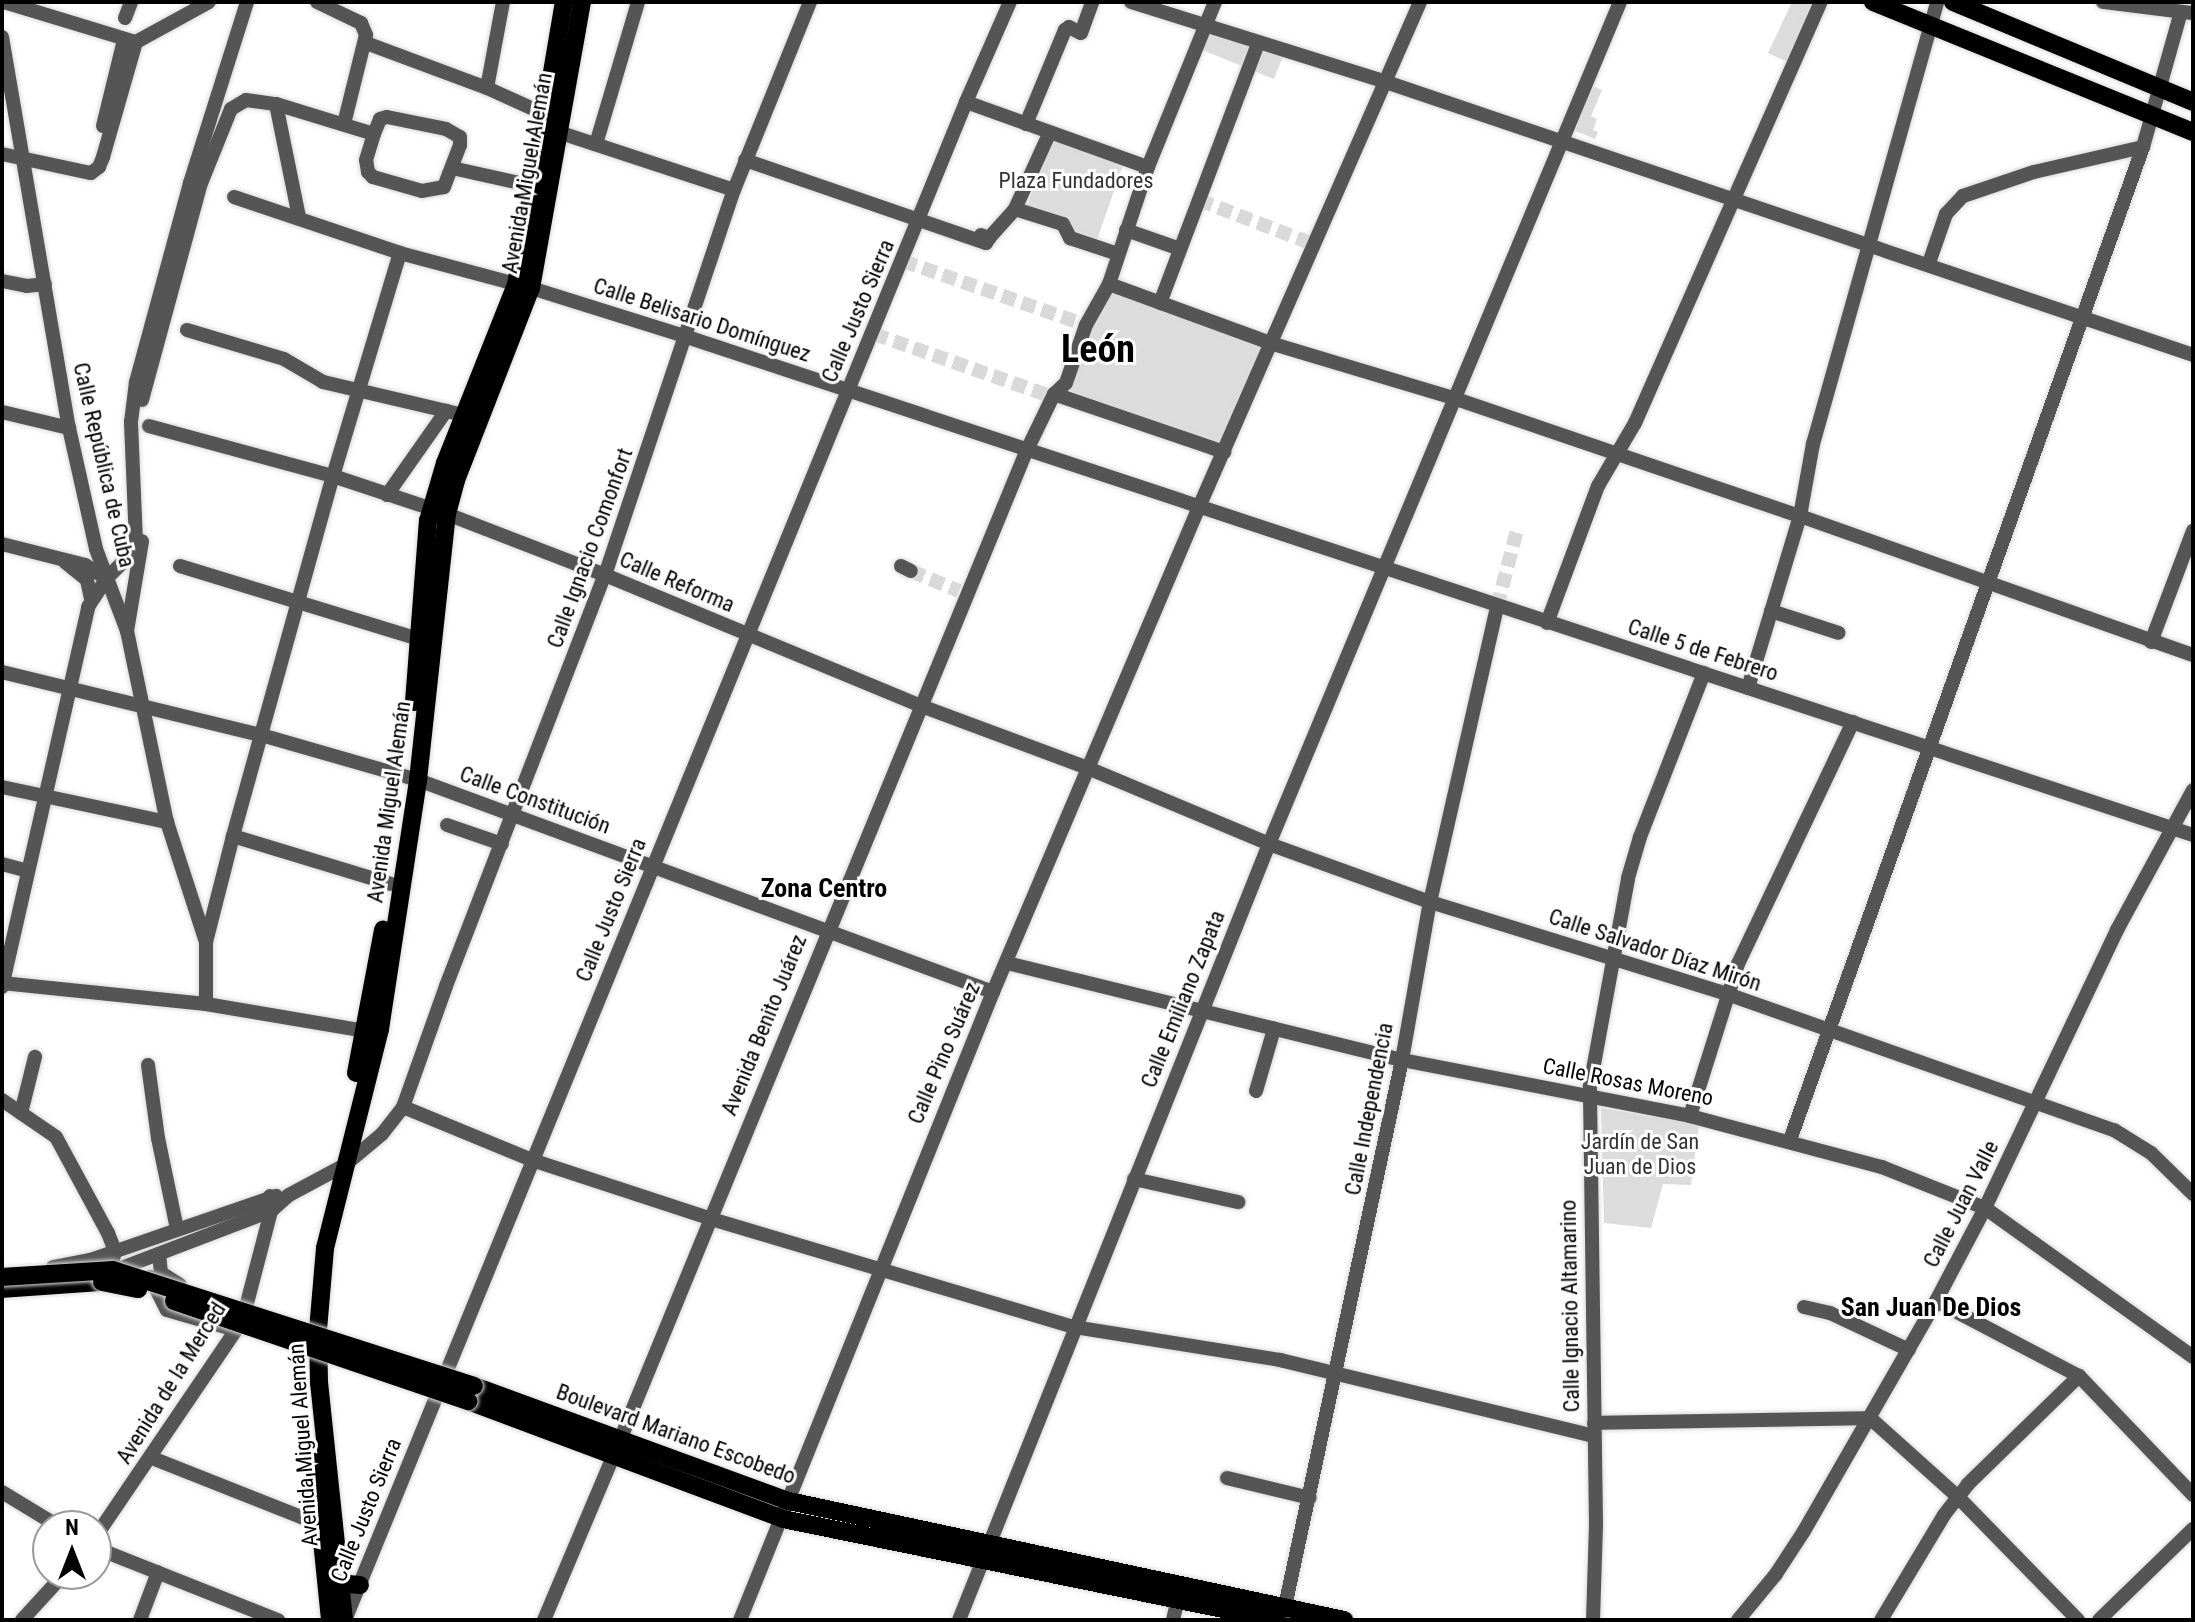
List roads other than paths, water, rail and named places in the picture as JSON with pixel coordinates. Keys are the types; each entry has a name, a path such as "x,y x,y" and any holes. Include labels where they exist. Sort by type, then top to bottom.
{"main road":[{"name":"Avenida Miguel Alemán","path":"330,1620 319,1524 313,1329 339,1168 412,779 419,639 455,413 524,287 533,186 555,123 564,2"},
{"name":"Avenida Miguel Alemán","path":"339,1168 380,1029 412,779 439,512 456,480 524,287 582,2"},
{"path":"1873,2 2193,132"},
{"path":"1953,2 2193,102"},
{"name":"Boulevard Mariano Escobedo","path":"2,1274 113,1270 789,1501 985,1554 1178,1599 1282,1616 1344,1620"},
{"name":"Boulevard Mariano Escobedo","path":"2,1289 93,1282 147,1291 466,1391"},
{"name":"Avenida Miguel Alemán","path":"314,1355 344,1620"},
{"name":"Boulevard Mariano Escobedo","path":"613,1443 783,1519 985,1554 1282,1616"},
{"path":"338,1578 348,1584 360,1585"}],"street":[{"path":"4,2 130,41 209,2"},
{"path":"125,18 131,2"},
{"path":"247,2 190,183 136,382 131,422 136,542 128,559 106,579 91,599 2,985 206,1004 365,1031"},
{"path":"317,2 361,23 366,43 344,124"},
{"path":"487,88 503,2"},
{"path":"596,144 638,2"},
{"name":"Calle Ignacio Comonfort","path":"403,1107 446,986 605,575 745,160 810,2"},
{"name":"Calle Justo Sierra","path":"344,1620 848,391 926,219 966,102 1010,2"},
{"path":"1026,124 1067,27 1081,33 1092,2"},
{"path":"1131,2 1383,81 1734,201 1929,263 2193,355"},
{"name":"Avenida Benito Juárez","path":"544,1620 613,1443 921,706 963,593 1054,394 1066,383 1086,325 1109,284 1148,167 1215,2"},
{"name":"Calle Pino Suárez","path":"740,1620 993,992 1199,507 1420,2"},
{"name":"Calle Emiliano Zapata","path":"959,1620 1269,844 1620,2"},
{"path":"1547,623 1598,486 1635,423 1734,201 1764,122 1795,63 1821,2"},
{"path":"1748,688 1800,516 1813,444 1937,2"},
{"path":"1790,1140 2143,147 2187,12 2103,2"},
{"name":"Calle República de Cuba","path":"2,37 69,428 96,549 127,631 167,822 206,942"},
{"path":"2,154 91,173 103,157 130,41"},
{"path":"366,43 487,88 596,144 734,190"},
{"path":"1160,303 1258,43"},
{"path":"127,631 142,544 140,408 200,186 231,109 246,100 276,104 374,134"},
{"path":"966,102 1148,167"},
{"path":"276,104 299,217"},
{"path":"387,117 452,132 460,141 452,168 444,187 433,192 373,177 366,167 380,119 387,117"},
{"path":"745,160 926,219 986,243 1015,209 1049,134"},
{"path":"1929,263 1946,214 1963,196 2034,172 2143,147"},
{"path":"452,168 533,186"},
{"name":"Calle Belisario Domínguez","path":"234,197 400,253 684,336 1199,507"},
{"path":"1015,209 1063,224 1070,238 1118,254"},
{"path":"1126,230 1180,249"},
{"path":"206,1004 206,942 233,836 333,476 400,253"},
{"path":"2,281 27,286 45,284"},
{"path":"1109,284 1270,343 1453,398 1800,516 2193,655"},
{"path":"187,330 284,359 314,379 455,413 387,495"},
{"path":"1054,394 1224,452"},
{"path":"2,412 69,428"},
{"name":"Calle Reforma","path":"149,426 333,476 439,512 605,575 921,706 1090,769"},
{"name":"Calle 5 de Febrero","path":"1199,507 2193,835"},
{"path":"2151,642 2193,531"},
{"path":"2,544 85,565 106,579"},
{"path":"65,562 87,580 91,599"},
{"path":"180,566 419,639"},
{"name":"Calle Independencia","path":"1282,1616 1337,1373 1402,1060 1430,902 1497,607"},
{"path":"1771,611 1839,633"},
{"name":"Calle Constitución","path":"2,672 261,735 412,779 993,992"},
{"name":"Calle Ignacio Altamarino","path":"1593,1620 1594,1430 1589,1098 1612,960 1640,837 1704,673"},
{"path":"1690,1116 1727,994 1853,722"},
{"name":"Calle Salvador Díaz Mirón","path":"1090,769 1269,844 1430,902 1727,994 2132,1139 2193,1194"},
{"path":"2,787 167,822"},
{"name":"Calle Juan Valle","path":"1738,1620 1797,1542 1936,1301 2036,1104 2117,930 2193,790"},
{"path":"447,825 502,844"},
{"path":"233,836 391,884"},
{"path":"2,864 28,871"},
{"name":"Calle Rosas Moreno","path":"1007,963 1402,1060 1690,1116 1790,1140 1882,1167 1985,1208 2193,1357"},
{"path":"1256,1091 1274,1029"},
{"path":"21,1113 35,1057"},
{"path":"148,1065 177,1229"},
{"path":"2,1100 56,1137 115,1251 110,1266 93,1282"},
{"path":"93,1282 289,1195 339,1168 382,1134 403,1107 532,1160 708,1218 1074,1327 1248,1353 1594,1430 1870,1418 1958,1497 2078,1620"},
{"path":"1134,1179 1238,1202"},
{"path":"2,1274 67,1265 270,1203"},
{"name":"Avenida de la Merced","path":"112,1514 236,1330 246,1307 270,1203"},
{"path":"159,1254 159,1269 170,1280 447,1373 466,1391"},
{"path":"141,1261 167,1310 437,1396 466,1391"},
{"path":"1936,1301 2079,1376 2193,1495"},
{"path":"1804,1307 1830,1313 1909,1350"},
{"path":"1881,1620 1958,1497 2079,1376"},
{"path":"152,1458 319,1524"},
{"path":"1227,1478 1310,1498"},
{"path":"2,1492 32,1510"},
{"path":"2099,1620 2193,1529"},
{"path":"112,1554 245,1613 278,1620"},
{"path":"140,1620 158,1572"},
{"path":"22,1620 49,1590"},
{"path":"1173,1620 1178,1599"}],"tunnel":[{"path":"1199,200 1315,245"},
{"path":"903,261 1086,325"},
{"path":"874,334 1053,397"},
{"path":"1497,607 1517,530"},
{"path":"911,571 959,591"}],"district":[{"name":"León","path":"1098,350"},
{"name":"Zona Centro","path":"824,889"},
{"name":"San Juan De Dios","path":"1931,1308"}],"park label":[{"name":"Plaza Fundadores","path":"1076,181"},
{"name":"Jardín de San Juan de Dios","path":"1640,1154"}]}
